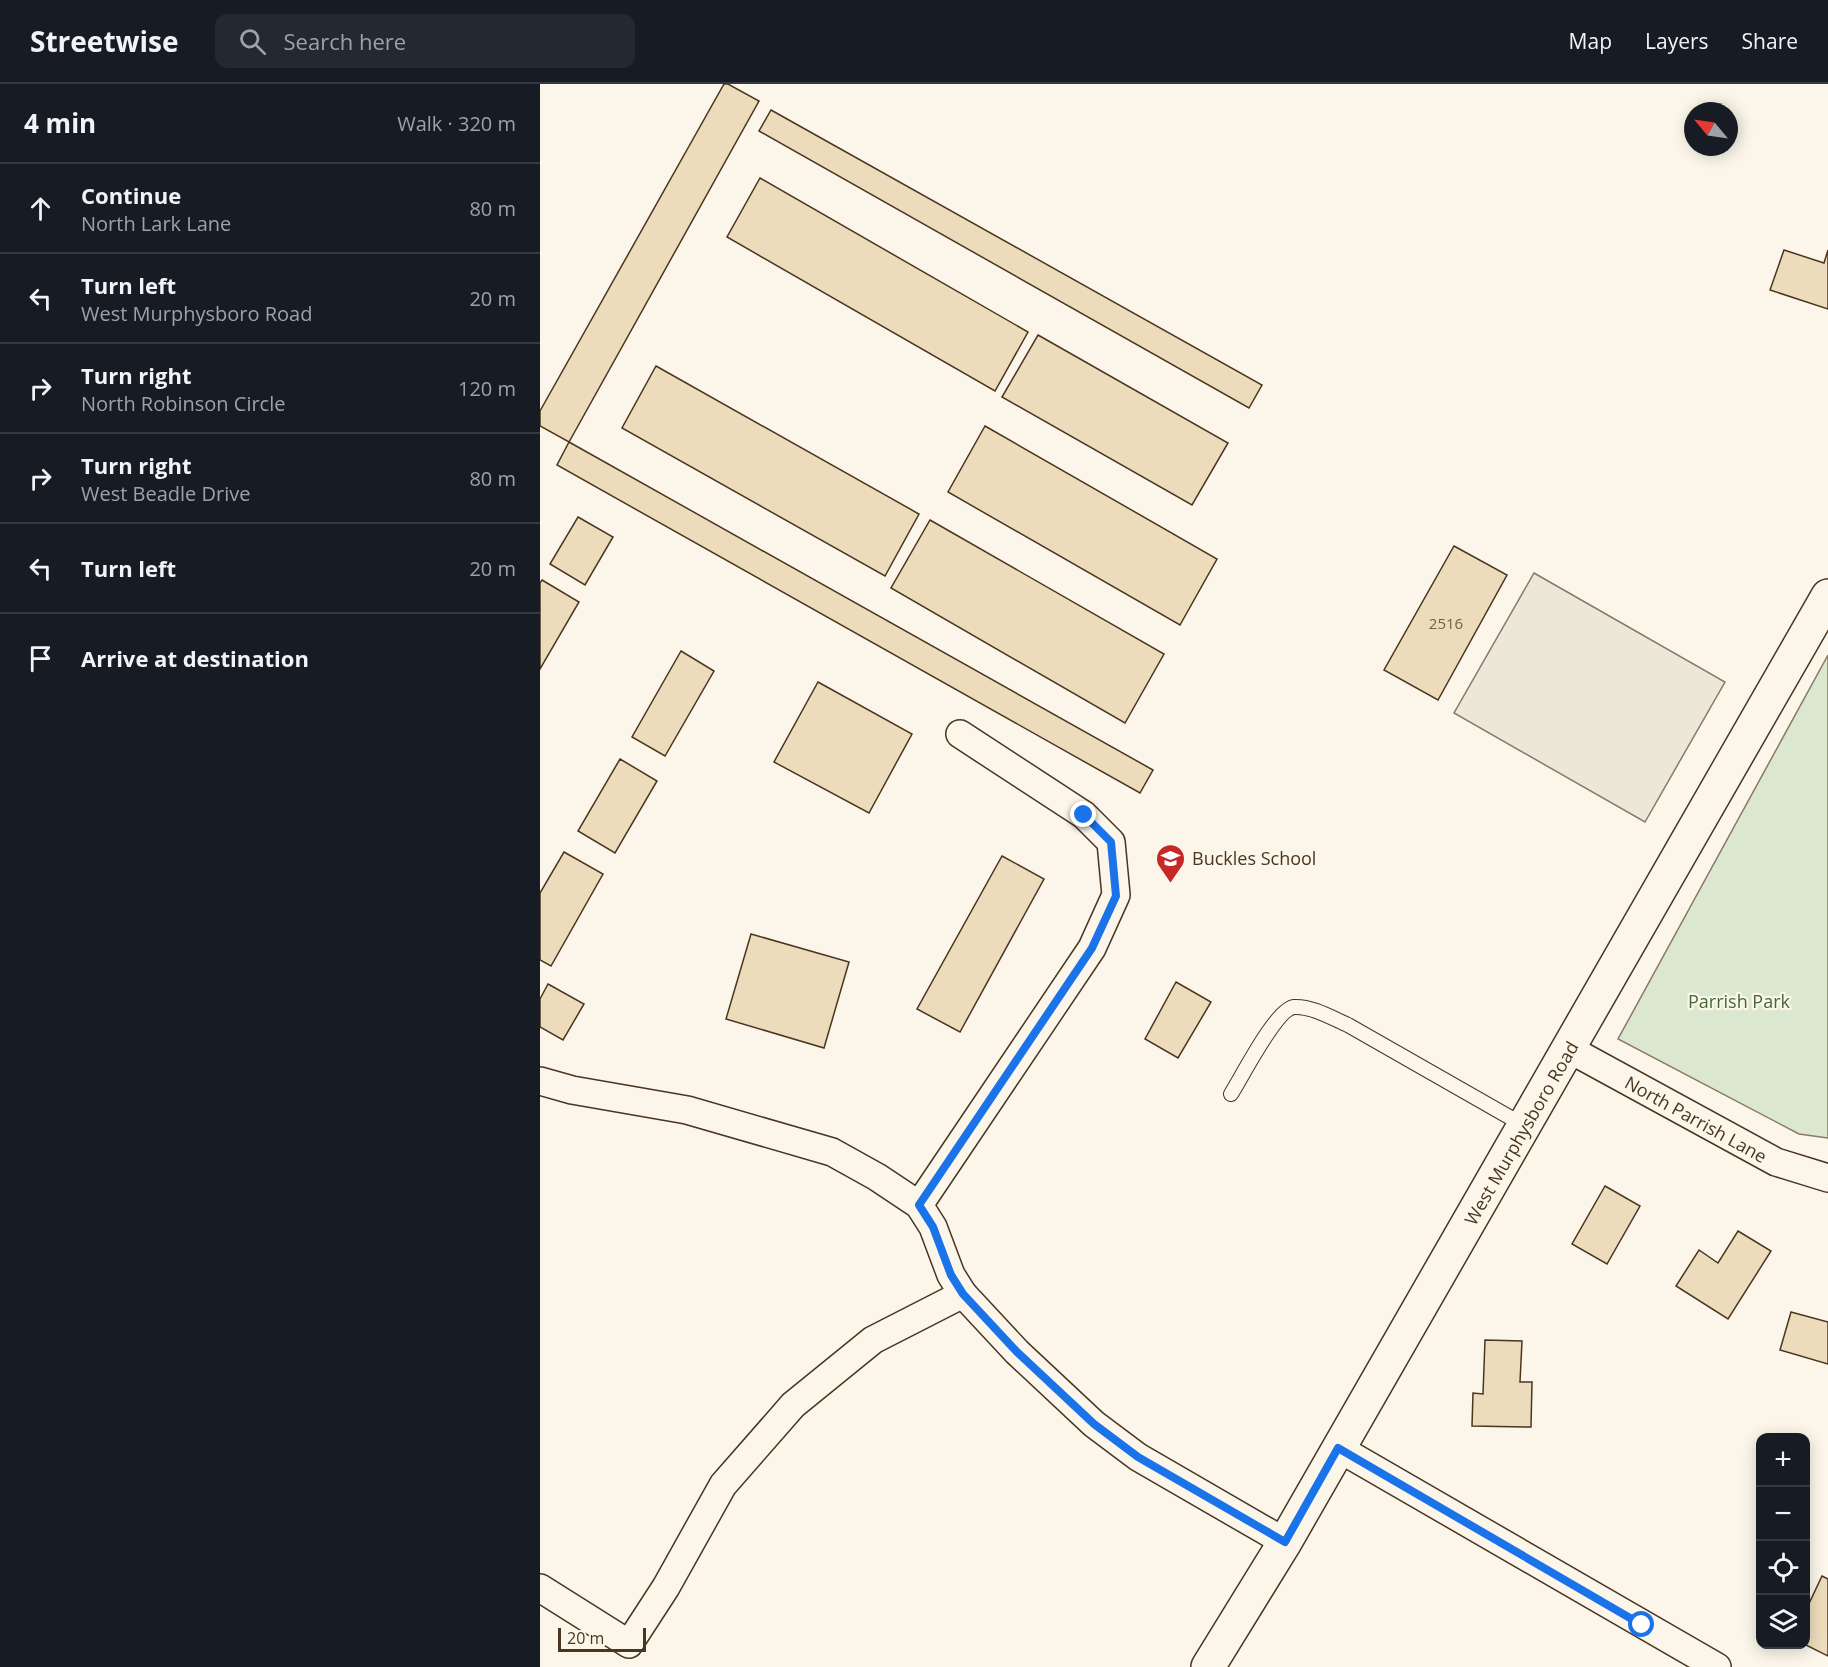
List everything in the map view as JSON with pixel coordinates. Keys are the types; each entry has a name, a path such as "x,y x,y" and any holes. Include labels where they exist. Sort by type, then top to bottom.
{"street":[{"name":"West Murphysboro Road","path":"1209,1667 1285,1542 1828,596"},
{"path":"919,1205 1092,948 1116,896 1111,842 1084,815 960,734"},
{"name":"North Parrish Lane","path":"1569,1049 1776,1162 1828,1178"},
{"path":"540,1081 572,1090 687,1110 832,1152 877,1177 919,1205 933,1227 951,1275 963,1294 1017,1352 1094,1424 1138,1457 1285,1542"},
{"path":"540,1588 629,1644 666,1587 723,1485 793,1405 873,1340 963,1294"},
{"path":"1338,1448 1717,1667"}],"lane":[{"path":"1232,1094 1273,1024 1283,1012 1293,1007 1322,1013 1348,1025 1525,1126"}],"green space":[{"name":"Parrish Park","path":"1828,655 1828,1138 1799,1134 1618,1039"}],"shaded area":[{"path":"1534,573 1725,682 1645,822 1454,713"}],"building":[{"path":"724,84 759,101 569,442 540,426 540,411"},
{"path":"771,110 1262,385 1249,408 759,131"},
{"path":"760,178 1028,332 995,391 727,237"},
{"path":"1784,250 1824,263 1828,250 1828,309 1770,290"},
{"path":"1038,335 1228,443 1192,505 1002,397"},
{"path":"656,366 919,514 885,576 622,428"},
{"path":"985,426 1217,559 1180,625 948,492"},
{"path":"569,442 1153,770 1140,793 557,465"},
{"path":"578,517 613,537 585,585 550,564"},
{"path":"930,520 1164,654 1125,723 891,588"},
{"path":"1454,546 1507,575 1438,700 1384,670"},
{"path":"542,580 579,602 540,669 540,583"},
{"path":"681,651 714,671 665,756 632,737"},
{"path":"818,682 912,734 869,813 774,762"},
{"path":"620,759 657,781 615,853 578,831"},
{"path":"564,852 603,874 551,966 540,960 540,893"},
{"path":"1002,856 1044,879 960,1032 917,1009"},
{"path":"751,934 849,962 824,1048 726,1019"},
{"path":"1176,982 1211,1002 1178,1058 1145,1039"},
{"path":"548,984 584,1004 563,1040 540,1027 540,999"},
{"path":"1605,1186 1640,1206 1607,1264 1572,1244"},
{"path":"1738,1231 1771,1251 1728,1319 1676,1286 1699,1250 1718,1263"},
{"path":"1791,1312 1828,1322 1828,1364 1780,1350"},
{"path":"1485,1340 1522,1341 1520,1382 1532,1382 1531,1427 1472,1426 1473,1393 1483,1394"},
{"path":"1822,1576 1828,1579 1828,1656 1810,1647 1810,1602"}],"place":[{"name":"Buckles School","path":"1171,884"}],"route":[{"path":"1084,815 1111,842 1116,896 1092,948 919,1205 933,1227 951,1275 963,1294 1017,1352 1094,1424 1138,1457 1285,1542 1338,1448 1642,1625"}]}
